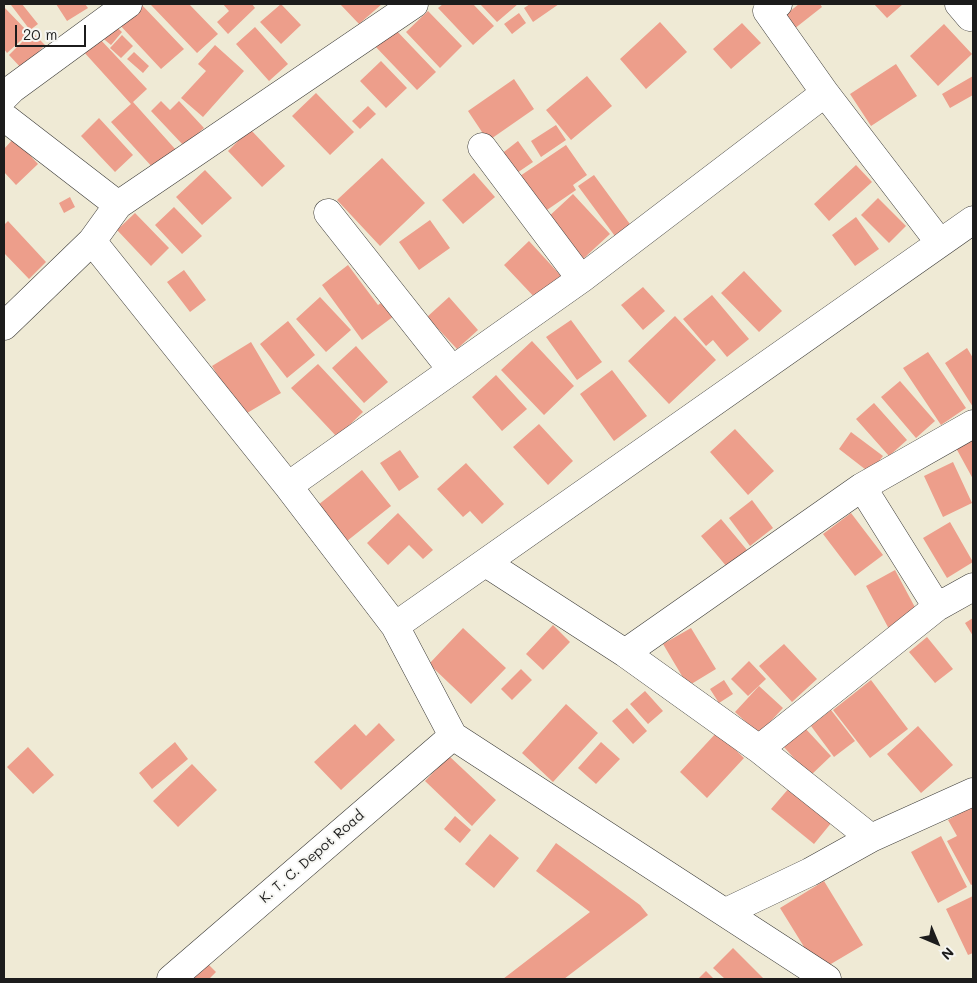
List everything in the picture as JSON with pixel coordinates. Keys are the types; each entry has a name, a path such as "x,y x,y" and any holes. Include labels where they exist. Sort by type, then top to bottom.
{"street":[{"path":"4,98 12,88 128,4"},
{"path":"4,326 92,241 118,205 414,4"},
{"path":"769,6 825,93 940,243"},
{"path":"288,486 582,279 825,93"},
{"path":"4,117 118,205"},
{"path":"482,147 582,279"},
{"path":"328,213 452,370"},
{"path":"395,626 973,220"},
{"path":"92,241 288,486 395,626 453,736 827,979"},
{"path":"625,653 862,487 973,424"},
{"path":"862,487 937,607"},
{"path":"486,563 625,653 759,749 871,838"},
{"path":"759,749 937,607 973,587"},
{"name":"K. T. C. Depot Road","path":"171,979 453,736"},
{"path":"726,912 810,872 871,838 973,792"}],"building":[{"path":"22,4 38,24 30,30 11,5"},
{"path":"56,4 85,4 88,8 67,21"},
{"path":"141,4 184,49 161,69 118,23"},
{"path":"189,4 218,34 197,53 151,5"},
{"path":"223,4 252,4 255,8 228,34 217,22 229,11"},
{"path":"281,4 301,25 281,44 260,22"},
{"path":"340,4 382,4 359,24"},
{"path":"443,4 473,4 494,26 473,45 438,8"},
{"path":"480,4 518,4 497,22"},
{"path":"530,4 559,4 533,22 524,8"},
{"path":"799,4 820,4 822,7 794,29 784,16"},
{"path":"874,4 903,4 887,18"},
{"path":"4,7 29,33 7,53 4,49"},
{"path":"428,11 462,46 440,68 406,32"},
{"path":"519,13 526,23 512,34 504,24"},
{"path":"660,22 687,52 646,89 620,59"},
{"path":"112,23 122,32 111,45 100,36"},
{"path":"742,23 761,43 731,69 713,49"},
{"path":"944,24 972,54 938,86 910,56"},
{"path":"255,27 288,64 269,81 236,44"},
{"path":"393,27 436,72 417,90 374,45"},
{"path":"32,32 45,45 22,69 9,55"},
{"path":"122,35 133,46 121,58 110,48"},
{"path":"98,37 147,89 133,102 176,150 154,169 111,122 131,104 83,51"},
{"path":"215,45 244,71 203,117 181,98 206,71 198,64"},
{"path":"134,52 149,66 143,73 127,59"},
{"path":"381,61 407,88 386,108 360,81"},
{"path":"896,64 917,96 871,126 850,94"},
{"path":"587,76 612,106 571,140 546,110"},
{"path":"973,76 973,95 950,108 942,94"},
{"path":"514,79 534,109 488,141 468,111"},
{"path":"316,93 354,132 330,155 292,116"},
{"path":"161,101 170,110 179,101 204,128 184,146 151,111"},
{"path":"368,106 376,114 360,129 352,121"},
{"path":"99,118 133,155 115,172 81,136"},
{"path":"556,125 566,140 541,157 531,141"},
{"path":"250,129 285,166 262,187 228,151"},
{"path":"14,138 38,164 16,185 4,172 4,149"},
{"path":"518,141 533,162 514,175 500,155"},
{"path":"566,145 587,175 573,185 576,190 544,212 520,176"},
{"path":"382,158 425,203 380,246 337,200"},
{"path":"856,165 872,182 829,221 814,204"},
{"path":"205,170 232,198 202,225 176,197"},
{"path":"474,173 495,197 463,224 442,200"},
{"path":"594,175 635,231 620,243 578,186"},
{"path":"573,194 610,234 583,259 546,219"},
{"path":"70,197 75,207 64,213 59,203"},
{"path":"878,198 906,226 889,243 861,215"},
{"path":"174,207 202,236 182,254 155,225"},
{"path":"135,213 169,248 151,266 117,230"},
{"path":"856,217 879,249 855,266 832,235"},
{"path":"430,220 450,248 419,270 399,242"},
{"path":"8,221 46,262 29,279 4,253 4,225"},
{"path":"529,241 563,278 538,301 504,265"},
{"path":"348,265 378,305 384,301 394,316 362,340 322,285"},
{"path":"184,270 206,300 190,312 167,282"},
{"path":"744,271 782,311 759,332 721,293"},
{"path":"643,287 665,311 643,330 621,305"},
{"path":"712,295 749,339 727,357 713,340 706,346 683,319"},
{"path":"320,297 351,330 326,352 296,319"},
{"path":"449,297 478,330 457,349 427,317"},
{"path":"675,316 716,360 669,404 628,361"},
{"path":"571,320 602,362 577,380 546,337"},
{"path":"288,321 315,355 287,378 260,344"},
{"path":"532,341 574,386 544,415 501,370"},
{"path":"251,342 281,393 242,416 212,366"},
{"path":"356,346 388,382 364,403 332,368"},
{"path":"967,348 973,358 973,407 945,363"},
{"path":"928,352 966,408 941,425 903,368"},
{"path":"318,364 363,412 337,437 291,388"},
{"path":"612,370 647,416 614,441 580,394"},
{"path":"496,375 527,409 502,431 472,397"},
{"path":"900,381 935,421 916,438 881,397"},
{"path":"874,403 907,440 889,456 856,419"},
{"path":"539,424 573,461 548,485 513,447"},
{"path":"735,429 774,471 748,495 710,452"},
{"path":"851,432 883,456 870,473 839,449"},
{"path":"973,439 973,479 956,448"},
{"path":"400,450 419,477 399,491 380,463"},
{"path":"953,462 972,503 943,517 924,476"},
{"path":"466,463 504,504 482,524 470,511 463,517 437,489"},
{"path":"362,470 391,506 347,541 318,505"},
{"path":"752,500 773,528 750,546 729,518"},
{"path":"398,513 433,550 423,559 409,545 388,565 367,543"},
{"path":"851,513 883,555 855,576 823,534"},
{"path":"721,519 747,550 727,567 701,536"},
{"path":"950,522 973,562 947,578 923,538"},
{"path":"895,570 918,613 889,629 866,586"},
{"path":"973,618 973,636 965,623"},
{"path":"553,625 570,642 543,670 526,654"},
{"path":"463,628 506,668 471,704 429,664"},
{"path":"691,628 716,669 688,686 663,644"},
{"path":"927,637 953,669 935,683 909,652"},
{"path":"784,644 817,679 792,702 759,666"},
{"path":"749,661 766,679 748,696 731,679"},
{"path":"521,669 532,680 512,700 501,689"},
{"path":"724,680 733,694 719,703 710,689"},
{"path":"871,680 908,729 870,758 833,710"},
{"path":"759,686 783,708 759,734 735,712"},
{"path":"645,691 663,711 648,724 630,704"},
{"path":"566,704 598,733 553,782 522,753"},
{"path":"627,708 647,731 633,744 612,721"},
{"path":"831,710 855,741 834,757 811,726"},
{"path":"379,723 395,740 341,790 314,762 355,724 366,736"},
{"path":"918,726 953,765 921,793 887,754"},
{"path":"804,727 831,756 810,776 783,746"},
{"path":"717,732 744,758 707,798 680,772"},
{"path":"175,742 188,759 152,789 139,773"},
{"path":"601,742 620,759 596,784 578,768"},
{"path":"28,747 54,775 33,794 7,767"},
{"path":"449,756 496,800 472,826 425,781"},
{"path":"192,764 217,790 178,827 153,801"},
{"path":"790,787 832,822 814,844 771,809"},
{"path":"973,806 973,884 971,885 947,841 957,836 948,820"},
{"path":"455,816 471,830 460,843 444,829"},
{"path":"490,834 519,858 494,888 465,864"},
{"path":"941,836 967,887 938,903 911,852"},
{"path":"556,843 640,905 648,915 564,979 503,979 590,912 536,871"},
{"path":"824,881 863,945 819,971 780,908"},
{"path":"973,896 973,953 968,955 946,909"},
{"path":"733,948 764,979 725,979 713,968"},
{"path":"207,963 216,972 209,979 196,979 194,977"},
{"path":"706,971 714,979 698,979"}]}
